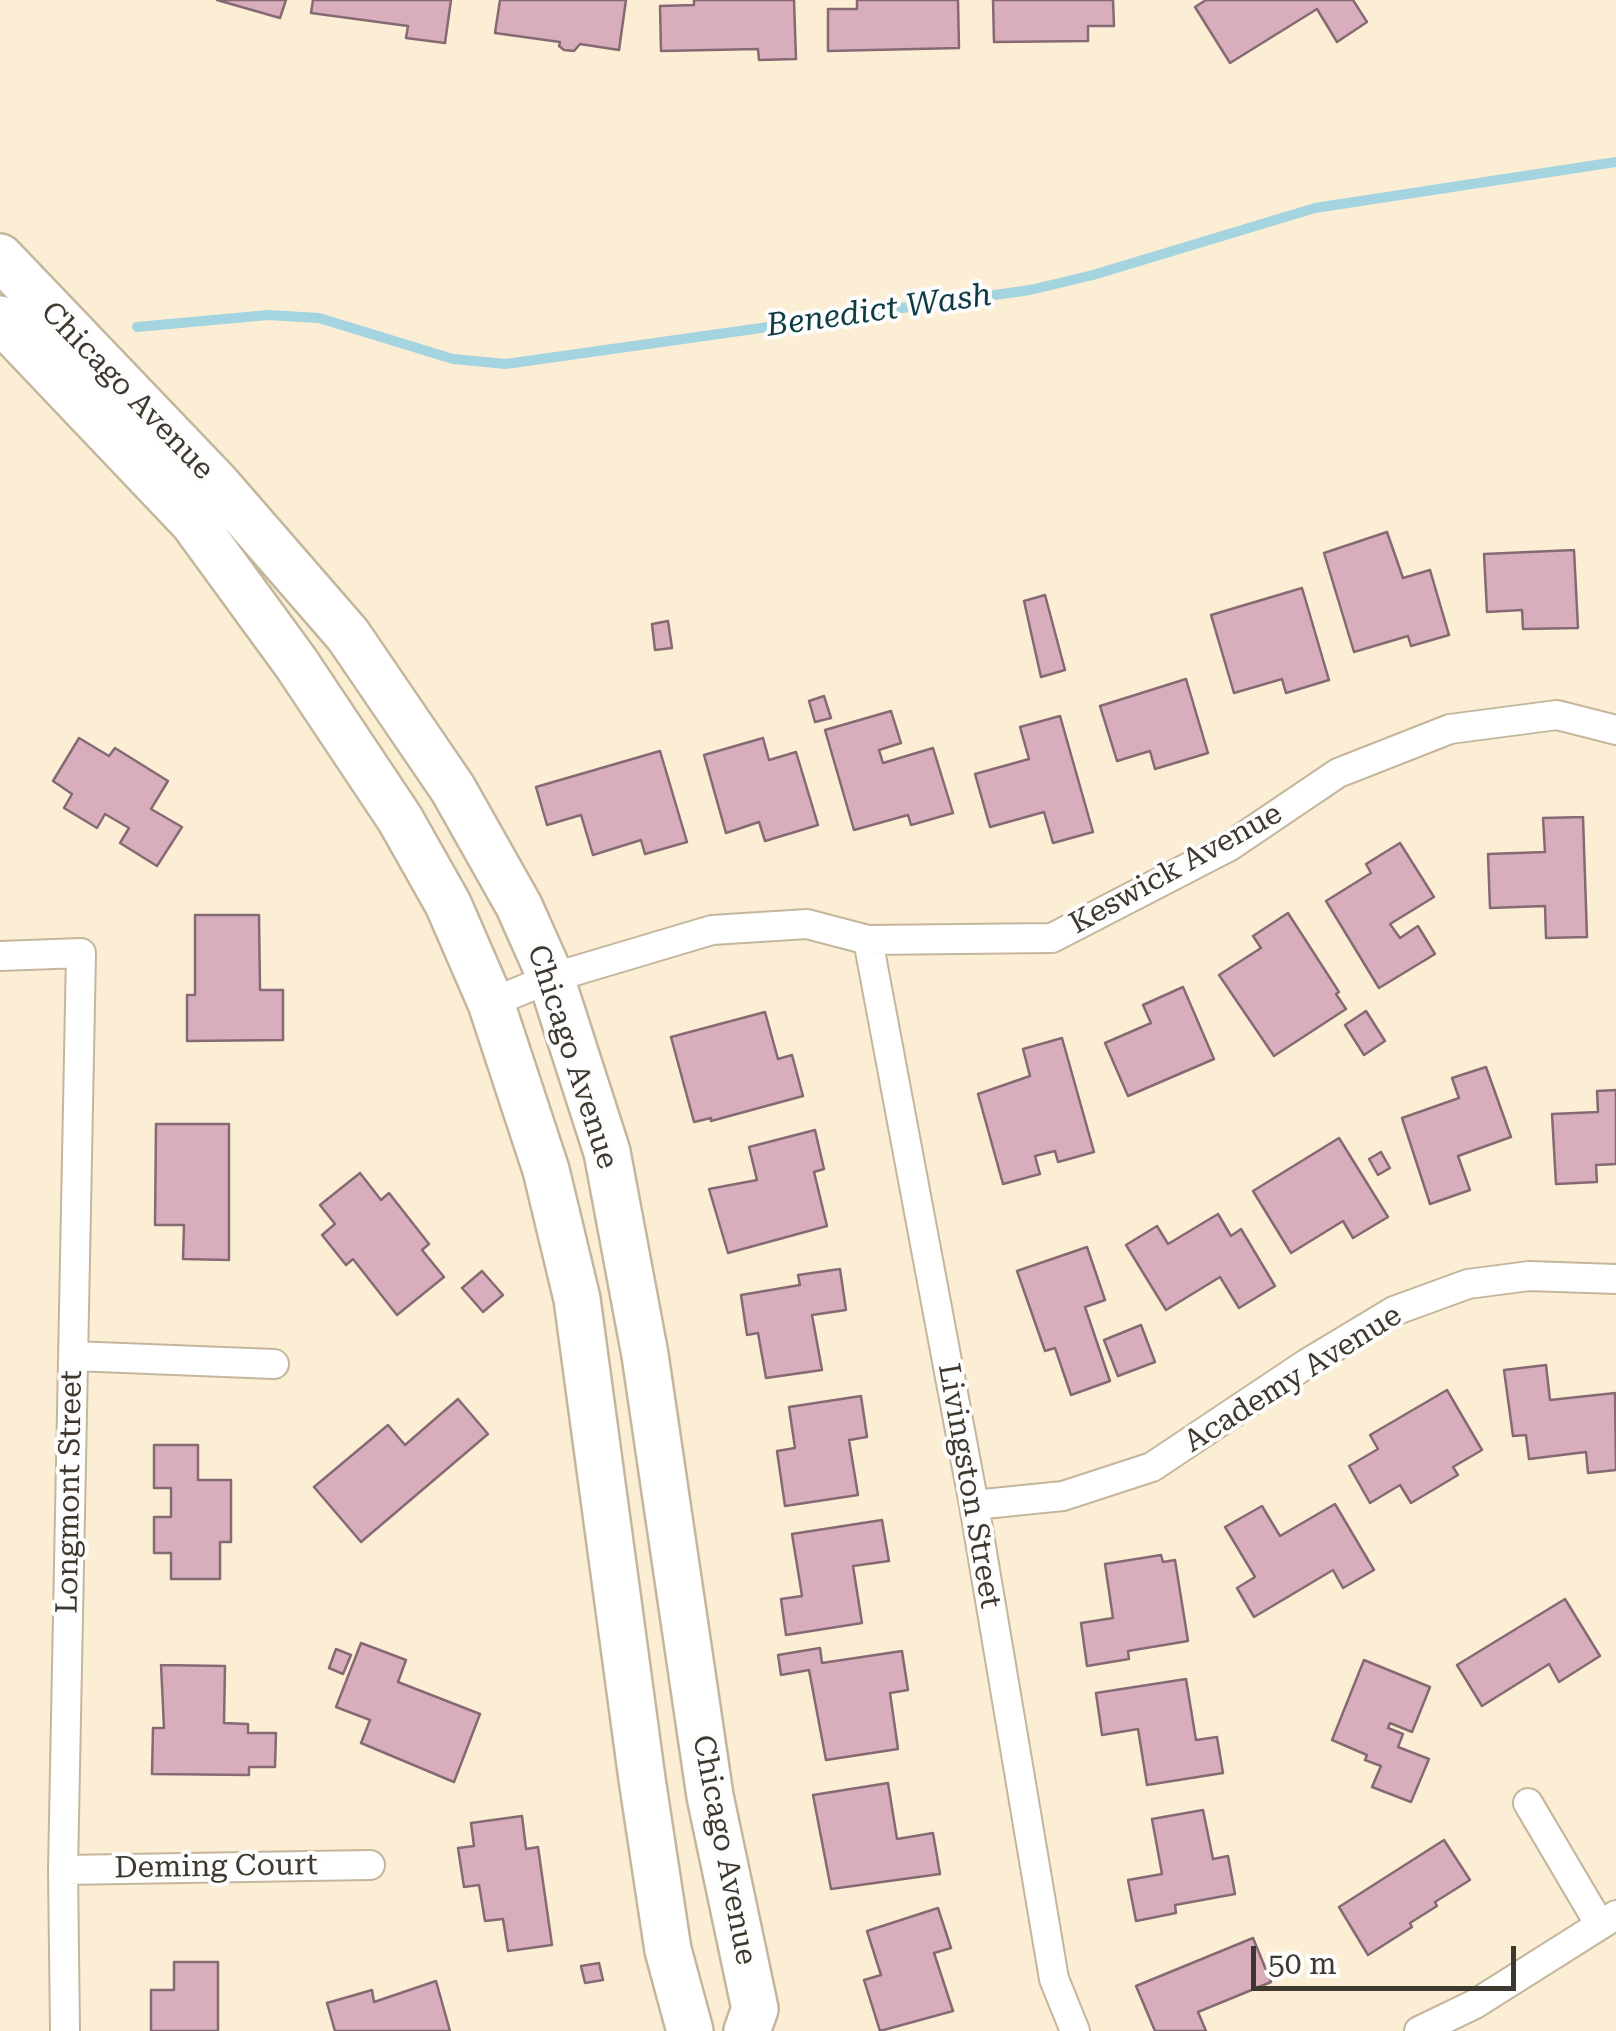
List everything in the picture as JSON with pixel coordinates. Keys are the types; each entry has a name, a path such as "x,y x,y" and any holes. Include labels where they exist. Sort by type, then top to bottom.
{"main road":[{"name":"Chicago Avenue","path":"0,257 216,483 348,635 453,788 519,906 551,978 607,1152 645,1355 710,1796 754,2010 747,2031"},
{"name":"Chicago Avenue","path":"0,318 194,522 296,663 400,818 448,904 491,1003 546,1170 577,1299 668,1950 690,2031"}],"street":[{"name":"Keswick Avenue","path":"491,1003 551,978 712,930 807,924 868,940 1052,938 1230,846 1338,773 1450,729 1558,715 1616,730"},
{"name":"Livingston Street","path":"868,940 974,1505 1054,1979 1075,2031"},
{"name":"Longmont Street","path":"0,956 81,952 63,1870 65,2031"},
{"name":"Academy Avenue","path":"974,1505 1062,1496 1152,1467 1306,1364 1394,1312 1468,1284 1530,1276 1616,1279"},
{"path":"72,1356 274,1364"},
{"path":"1420,2031 1475,2004 1608,1920 1528,1804"},
{"name":"Deming Court","path":"63,1870 370,1864"}],"building":[{"path":"217,0 286,0 280,18"},
{"path":"313,0 451,0 445,43 406,38 408,26 311,13"},
{"path":"500,0 626,0 619,50 580,44 574,51 564,50 560,42 495,33"},
{"path":"694,0 794,0 796,59 759,60 758,49 661,51 660,6 694,5"},
{"path":"857,0 958,0 959,48 828,51 828,9 857,9"},
{"path":"993,0 1113,0 1114,26 1088,26 1088,41 994,42"},
{"path":"1206,0 1353,0 1367,22 1337,42 1317,9 1230,63 1195,7"},
{"path":"1387,532 1403,578 1430,570 1449,635 1411,646 1408,636 1354,652 1324,553"},
{"path":"1574,550 1578,628 1523,629 1522,610 1487,612 1484,554"},
{"path":"1302,588 1329,680 1286,693 1282,679 1234,693 1211,615"},
{"path":"1045,595 1065,670 1041,677 1024,601"},
{"path":"668,621 672,648 655,650 652,624"},
{"path":"1186,679 1208,753 1155,769 1150,751 1117,761 1100,706"},
{"path":"824,696 831,718 815,722 809,701"},
{"path":"891,711 901,743 879,750 883,763 933,748 953,813 911,825 908,815 854,830 825,730"},
{"path":"1060,716 1093,832 1053,843 1044,812 990,827 975,774 1029,759 1020,727"},
{"path":"79,738 109,756 115,748 168,781 151,809 182,827 157,866 120,843 129,828 105,814 97,828 64,808 72,794 53,781"},
{"path":"763,738 769,760 796,752 818,825 765,841 759,822 726,833 704,755"},
{"path":"660,751 687,842 645,854 641,840 593,855 581,815 547,825 536,787"},
{"path":"1583,817 1587,937 1546,938 1545,906 1490,908 1488,854 1545,852 1543,818"},
{"path":"1400,843 1434,897 1390,924 1400,938 1418,926 1435,954 1379,988 1326,901 1371,873 1366,864"},
{"path":"1288,913 1346,1009 1274,1056 1219,975 1261,948 1253,936"},
{"path":"195,915 259,915 260,990 283,990 283,1040 187,1041 187,995 195,995"},
{"path":"1183,987 1214,1059 1128,1096 1105,1043 1151,1023 1143,1005"},
{"path":"1366,1011 1385,1041 1364,1055 1345,1025"},
{"path":"765,1012 778,1059 792,1055 803,1096 694,1122 671,1037"},
{"path":"1062,1038 1094,1152 1058,1162 1055,1151 1035,1156 1040,1174 1003,1184 978,1094 1030,1076 1023,1049"},
{"path":"1486,1067 1511,1137 1458,1156 1470,1190 1430,1204 1402,1118 1459,1098 1452,1078"},
{"path":"1616,1090 1616,1164 1596,1165 1597,1182 1556,1184 1552,1114 1598,1112 1597,1091"},
{"path":"156,1124 229,1124 229,1260 183,1259 184,1225 155,1225"},
{"path":"815,1130 824,1169 814,1172 827,1226 728,1253 709,1189 757,1180 749,1147"},
{"path":"1339,1138 1388,1217 1353,1238 1343,1221 1291,1253 1253,1191"},
{"path":"1381,1152 1390,1168 1378,1175 1369,1159"},
{"path":"360,1173 381,1200 389,1193 429,1244 422,1250 444,1277 397,1315 353,1259 346,1265 322,1235 335,1224 320,1205"},
{"path":"1218,1214 1231,1236 1241,1229 1275,1286 1239,1308 1220,1277 1166,1310 1126,1245 1157,1226 1168,1244"},
{"path":"1087,1247 1105,1300 1085,1307 1110,1381 1071,1395 1055,1348 1045,1351 1017,1271"},
{"path":"840,1269 846,1310 812,1315 822,1370 766,1378 758,1333 747,1335 741,1295 800,1285 798,1275"},
{"path":"482,1271 503,1295 483,1312 462,1288"},
{"path":"1141,1325 1155,1362 1118,1376 1104,1340"},
{"path":"1546,1365 1550,1400 1615,1393 1616,1470 1588,1473 1586,1452 1529,1459 1526,1435 1513,1436 1504,1370"},
{"path":"1447,1390 1482,1450 1453,1467 1458,1475 1411,1503 1400,1485 1370,1503 1349,1466 1378,1449 1370,1435"},
{"path":"861,1396 867,1437 849,1440 858,1495 785,1506 777,1451 795,1448 789,1407"},
{"path":"458,1399 488,1434 361,1542 314,1487 388,1425 405,1445"},
{"path":"154,1445 198,1445 198,1480 231,1480 231,1542 220,1542 220,1579 171,1579 171,1553 154,1553 154,1517 171,1517 171,1488 154,1488"},
{"path":"1335,1504 1374,1570 1343,1588 1333,1570 1254,1617 1237,1588 1255,1577 1225,1527 1262,1506 1280,1536"},
{"path":"882,1520 889,1561 853,1566 862,1623 786,1635 781,1599 802,1596 792,1534"},
{"path":"1161,1555 1163,1562 1175,1560 1188,1641 1128,1651 1129,1659 1087,1666 1081,1623 1113,1618 1105,1564"},
{"path":"1565,1599 1600,1656 1559,1682 1549,1664 1482,1706 1457,1665"},
{"path":"361,1643 406,1660 398,1682 480,1714 454,1782 361,1743 370,1720 336,1707"},
{"path":"820,1648 822,1663 902,1651 908,1690 890,1693 898,1749 826,1760 809,1670 781,1675 778,1655"},
{"path":"336,1649 351,1655 343,1674 329,1668"},
{"path":"1364,1660 1430,1687 1412,1732 1390,1723 1388,1728 1403,1734 1398,1747 1429,1759 1411,1802 1372,1787 1381,1766 1365,1760 1367,1755 1332,1740"},
{"path":"161,1665 225,1666 224,1723 248,1724 248,1733 276,1733 275,1767 249,1767 249,1775 152,1774 153,1728 164,1728"},
{"path":"1186,1679 1196,1740 1217,1737 1223,1773 1147,1785 1138,1729 1102,1735 1096,1693"},
{"path":"888,1783 897,1839 933,1833 940,1874 831,1889 813,1795"},
{"path":"1203,1810 1213,1859 1228,1856 1235,1894 1175,1905 1176,1913 1136,1921 1128,1880 1162,1874 1152,1819"},
{"path":"522,1816 526,1849 538,1847 552,1945 508,1951 503,1919 485,1921 479,1885 464,1887 458,1848 474,1846 471,1823"},
{"path":"1444,1840 1470,1880 1435,1902 1437,1906 1410,1923 1412,1927 1368,1955 1339,1907"},
{"path":"938,1908 951,1948 934,1953 953,2011 880,2031 864,1980 881,1975 867,1931"},
{"path":"1253,1938 1271,1982 1198,2012 1206,2031 1155,2031 1136,1986"},
{"path":"174,1962 218,1962 218,2031 151,2031 151,1990 174,1990"},
{"path":"599,1963 603,1980 585,1983 581,1966"},
{"path":"436,1981 450,2031 335,2031 327,2003 372,1990 374,2002"}],"waterway":[{"name":"Benedict Wash","path":"137,327 268,315 319,318 453,359 506,364 1030,290 1093,275 1315,208 1616,162"}]}
